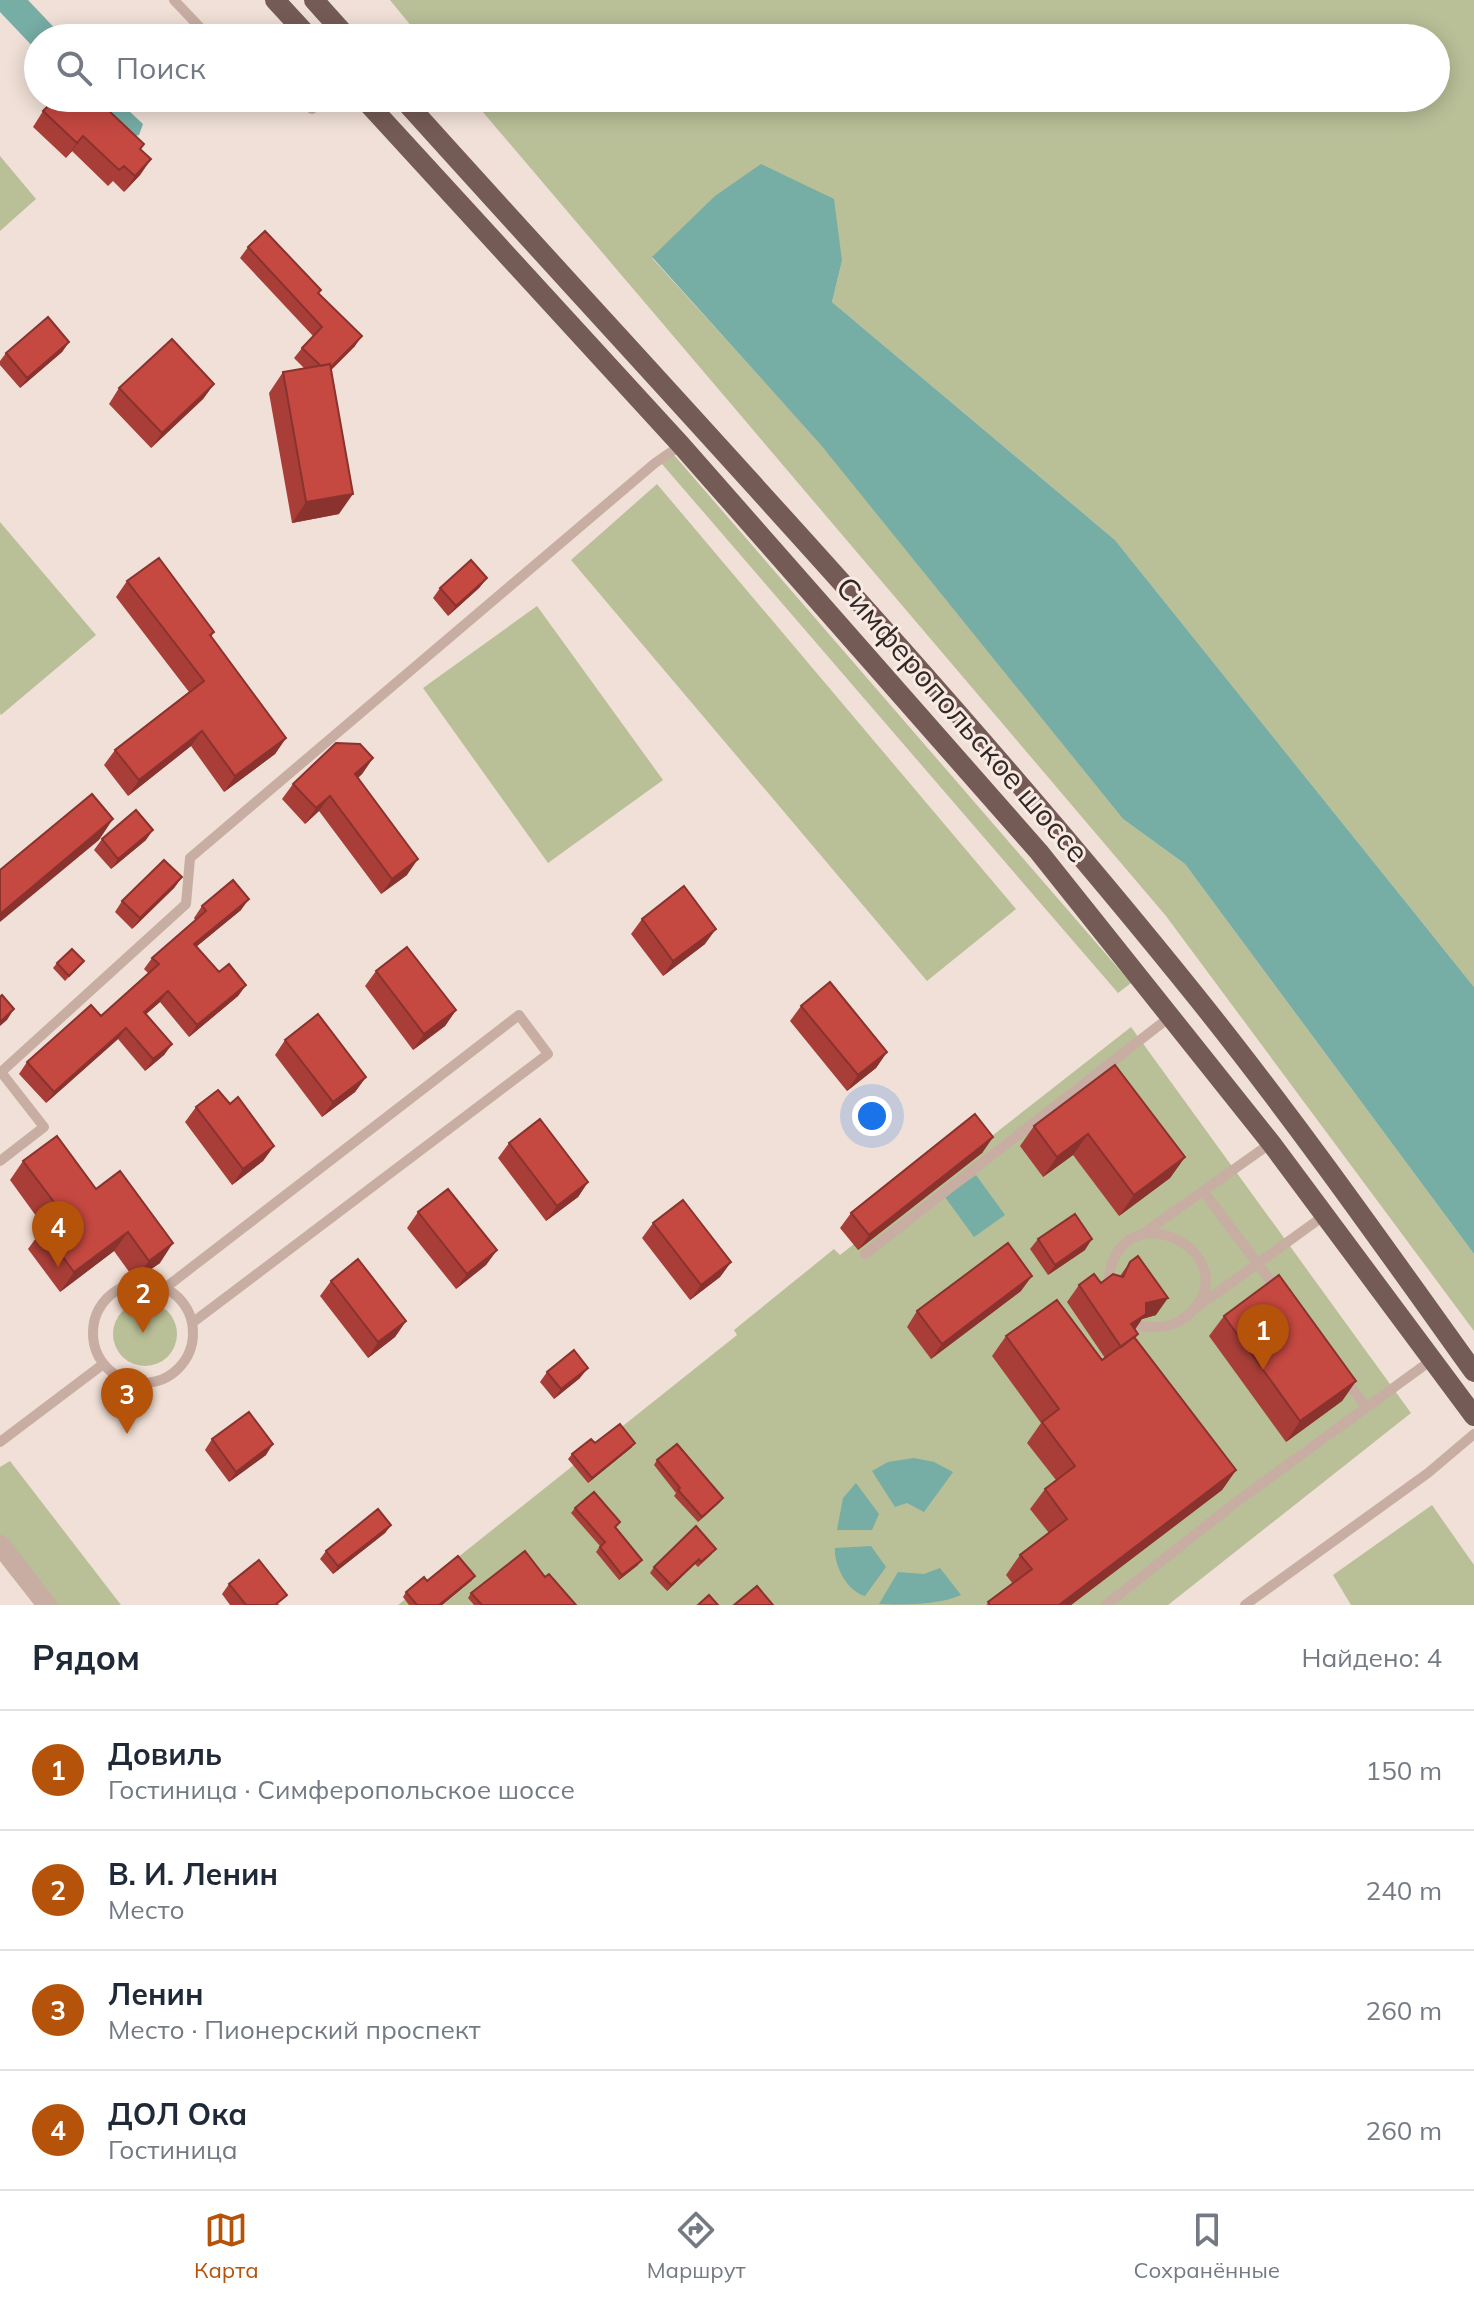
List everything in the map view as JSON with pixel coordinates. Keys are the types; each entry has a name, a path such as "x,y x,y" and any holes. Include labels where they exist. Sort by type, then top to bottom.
{"main road":[{"path":"275,0 297,24"},
{"path":"314,0 335,24"},
{"name":"Симферопольское шоссе","path":"376,112 681,445 1039,852 1271,1143 1474,1416"},
{"name":"Симферопольское шоссе","path":"415,112 701,425 1060,835 1193,992 1292,1119 1474,1372"}],"street":[{"path":"0,1545 47,1605"}],"lane":[{"path":"174,0 197,24"},
{"path":"0,1161 44,1127 0,1072 186,904 190,858 655,463 681,445"},
{"path":"165,1288 519,1015 548,1054 192,1323"},
{"path":"865,1254 1171,1016"},
{"path":"1108,1287 1112,1261 1120,1250 1271,1143"},
{"path":"1203,1191 1285,1299"},
{"path":"1140,1326 1170,1326 1325,1215"},
{"path":"1141,1235 1168,1234 1194,1251 1204,1280 1195,1309"},
{"path":"148,1283 165,1288 190,1313 194,1335 186,1362 165,1379 143,1384 120,1378 102,1365 93,1335 94,1320 102,1304 129,1285 148,1283"},
{"path":"1106,1605 1235,1503 1433,1359"},
{"path":"0,1442 102,1365"},
{"path":"1339,1371 1366,1407"},
{"path":"1245,1605 1428,1473 1474,1434"}],"green space":[{"path":"390,0 1474,0 1474,987 1115,540 832,302 842,261 652,258 821,444 1123,819 1185,864 1474,1254 1474,1331 1166,916 483,112 1450,112 1450,24 410,24"},
{"path":"0,156 36,199 0,231"},
{"path":"674,455 1131,983 1118,993 662,464"},
{"path":"657,484 1016,909 927,981 571,560"},
{"path":"0,522 96,635 1,715 0,713"},
{"path":"537,606 663,780 548,863 423,688"},
{"path":"1131,1027 1411,1413 1168,1605 398,1605 737,1335 734,1330 834,1249 840,1255"},
{"path":"139,1302 151,1302 168,1311 175,1322 175,1346 168,1357 151,1366 139,1366 127,1361 118,1352 113,1340 113,1328 118,1316 127,1307"},
{"path":"10,1461 121,1605 53,1605 0,1536 0,1467"},
{"path":"1432,1505 1474,1565 1474,1605 1351,1605 1333,1575"}],"water":[{"path":"0,0 28,0 51,24 24,24 24,37 0,12"},
{"path":"108,112 130,112 143,124 139,135 132,137"},
{"path":"761,164 834,199 842,261 832,302 1115,540 1474,987 1474,1254 1185,864 1123,819 821,445 652,257 715,196"},
{"path":"976,1175 1005,1215 974,1237 945,1197"},
{"path":"914,1458 934,1462 953,1472 924,1512 907,1503 895,1507 872,1471 888,1462"},
{"path":"856,1483 879,1514 872,1530 837,1530 843,1498"},
{"path":"871,1546 886,1567 865,1596 853,1589 843,1577 835,1548"},
{"path":"940,1568 961,1595 932,1603 879,1604 898,1572 924,1574"}],"building":[{"path":"44,112 110,112 144,144 140,149 151,159 135,176 124,166 119,170 83,136 77,143"},
{"path":"265,231 321,290 318,293 362,336 331,367 330,364 321,366 302,348 322,327 248,247"},
{"path":"48,317 69,342 27,378 6,353"},
{"path":"172,339 214,384 162,433 119,388"},
{"path":"330,364 353,494 306,502 283,372"},
{"path":"159,558 214,632 210,635 286,738 235,776 202,731 139,780 115,750 204,681 127,581"},
{"path":"471,560 487,578 456,606 440,588"},
{"path":"336,743 360,744 373,758 355,774 418,859 392,879 330,796 316,808 293,784"},
{"path":"92,794 113,819 0,914 0,870"},
{"path":"136,810 153,830 118,859 102,839"},
{"path":"164,860 182,877 140,918 122,901"},
{"path":"233,880 249,899 194,944 219,972 229,964 246,985 197,1025 168,991 144,1012 172,1044 153,1059 126,1028 54,1092 27,1062 91,1005 101,1016 159,964 152,958 206,911 202,906"},
{"path":"684,886 716,929 673,961 642,919"},
{"path":"407,947 456,1010 424,1034 376,971"},
{"path":"72,949 84,961 69,976 57,963"},
{"path":"830,982 887,1052 858,1075 801,1006"},
{"path":"2,995 14,1009 0,1022 0,997"},
{"path":"318,1014 366,1077 333,1102 285,1040"},
{"path":"1115,1065 1185,1157 1134,1195 1088,1134 1057,1157 1034,1126"},
{"path":"218,1090 230,1104 238,1097 274,1146 243,1169 196,1107"},
{"path":"975,1114 993,1137 869,1235 851,1213"},
{"path":"540,1119 588,1182 557,1206 509,1143"},
{"path":"57,1136 96,1189 120,1171 173,1243 149,1261 128,1232 74,1272 42,1229 63,1214 23,1161"},
{"path":"448,1189 497,1250 467,1274 418,1212"},
{"path":"683,1200 731,1262 701,1285 653,1223"},
{"path":"1075,1214 1092,1239 1055,1265 1038,1239"},
{"path":"1008,1243 1032,1276 942,1344 917,1311"},
{"path":"1138,1256 1168,1298 1146,1303 1146,1314 1131,1324 1138,1334 1121,1347 1079,1285 1094,1274 1101,1283 1113,1274 1123,1277 1130,1262"},
{"path":"358,1259 406,1321 378,1342 331,1281"},
{"path":"1279,1275 1356,1381 1300,1421 1224,1316"},
{"path":"1057,1300 1102,1360 1134,1337 1236,1470 1059,1605 990,1605 988,1602 1032,1569 1020,1555 1067,1519 1045,1489 1075,1466 1042,1422 1059,1409 1006,1336"},
{"path":"574,1350 588,1368 561,1389 547,1372"},
{"path":"249,1412 273,1444 236,1472 212,1439"},
{"path":"620,1424 635,1443 592,1478 572,1454 591,1439 595,1443"},
{"path":"677,1444 723,1498 702,1517 657,1460"},
{"path":"594,1492 620,1522 615,1527 642,1560 622,1575 600,1547 605,1542 575,1508"},
{"path":"378,1509 391,1525 338,1566 326,1551"},
{"path":"696,1526 716,1549 701,1562 699,1559 671,1585 654,1567"},
{"path":"525,1551 545,1577 549,1574 576,1605 482,1605 471,1593"},
{"path":"458,1556 475,1576 439,1605 417,1605 406,1592 424,1577 427,1581"},
{"path":"259,1560 287,1595 275,1605 246,1605 229,1584"},
{"path":"757,1586 773,1605 734,1605"},
{"path":"709,1595 718,1605 698,1605"}],"place":[{"name":"ДОЛ Ока","path":"58,1267"},
{"name":"В. И. Ленин","path":"143,1333"},
{"name":"Довиль","path":"1263,1370"},
{"name":"Ленин","path":"127,1434"}]}
